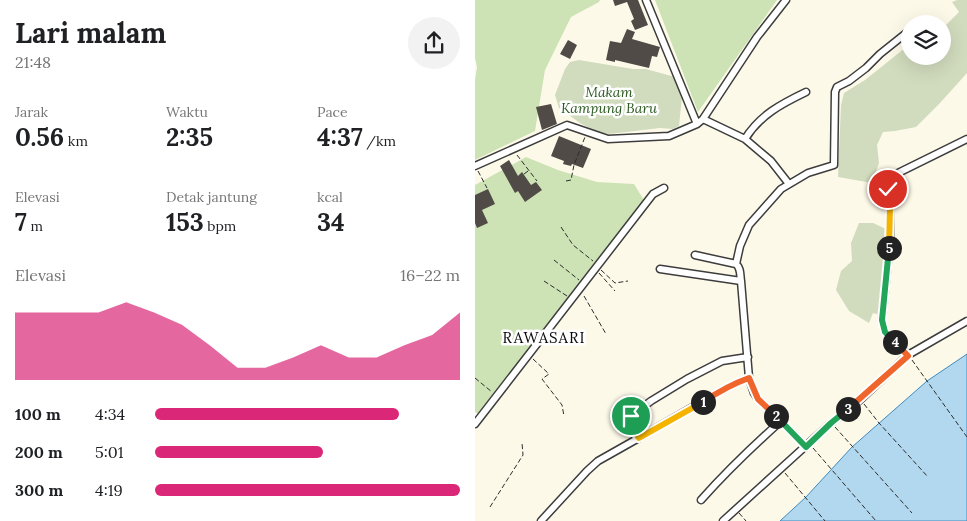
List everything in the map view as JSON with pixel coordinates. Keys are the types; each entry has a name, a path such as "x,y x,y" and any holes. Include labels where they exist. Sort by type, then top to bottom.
{"street":[{"path":"646,0 700,121 745,139 771,161 789,184"},
{"path":"475,166 567,126 608,139 669,136 700,121 757,38 786,0"},
{"path":"807,446 758,399 749,378 741,281 739,268 736,264 740,246 749,225 781,189 808,173 835,165 835,92 837,87 849,81 866,68 901,37"},
{"path":"745,139 761,118 788,100 806,92"},
{"path":"908,356 885,332 882,320 890,240 890,207 887,184 894,175 967,139"},
{"path":"475,424 653,194 663,188"},
{"path":"695,255 736,264"},
{"path":"660,269 741,281"},
{"path":"723,521 908,356 967,321"},
{"path":"639,438 629,424 629,418 651,401 722,361 748,357"},
{"path":"541,521 598,461 723,389 749,378"},
{"path":"701,500 761,438 781,421"}],"path":[{"path":"566,181 571,180 574,165 587,132"},
{"path":"513,149 537,181"},
{"path":"475,166 487,188"},
{"path":"524,174 529,170"},
{"path":"561,227 573,245 615,282 628,281"},
{"path":"554,260 582,286 606,334"},
{"path":"597,267 615,291"},
{"path":"544,281 572,299"},
{"path":"528,355 549,374 542,379 562,405 564,416"},
{"path":"908,356 967,437"},
{"path":"475,378 497,396"},
{"path":"860,400 927,478"},
{"path":"831,423 912,513"},
{"path":"490,507 523,455 522,443"},
{"path":"807,446 876,521"},
{"path":"782,469 825,521"},
{"path":"736,509 746,521"}],"green space":[{"path":"475,0 600,0 571,17 545,70 535,131 475,160 475,80 477,67 475,58"},
{"path":"655,0 777,0 698,112"},
{"path":"967,0 967,73 916,127 883,132 877,145 879,163 872,183 838,177 841,105 844,93 865,80 901,51 901,65 951,65 951,20 959,12 952,2"},
{"name":"Makam Kampung Baru","path":"579,60 633,69 646,69 675,77 682,96 679,126 673,129 660,128 609,134 596,132 580,123 559,108 555,95 565,69 570,62"},
{"path":"526,157 558,170 597,182 634,184 647,205 485,418 475,412 475,185"},
{"path":"859,223 873,223 888,230 881,315 873,313 869,323 849,311 836,290 841,271 852,261 851,243"}],"water":[{"path":"967,354 967,521 780,521 806,497 852,447 927,381"}],"building":[{"path":"613,0 638,0 648,25 635,30 631,21 634,19 627,2 615,6"},
{"path":"627,29 635,32 632,39 660,47 657,57 652,56 649,68 615,60 615,62 606,60 610,41 621,43"},
{"path":"568,40 577,45 570,59 560,54"},
{"path":"551,104 557,124 542,130 536,107"},
{"path":"559,136 591,149 583,168 572,164 571,166 563,164 564,161 551,156"},
{"path":"509,160 518,176 522,172 531,185 536,182 542,190 525,202 518,191 515,193 500,166"},
{"path":"488,189 495,204 482,210 488,223 477,228 475,223 475,195"}],"district":[{"name":"RAWASARI","path":"544,338"}],"route":[{"path":"631,416 629,424 639,438 723,389 749,378 758,399 806,447 831,423 860,400 908,356 885,332 882,320 890,240 888,189"}]}
